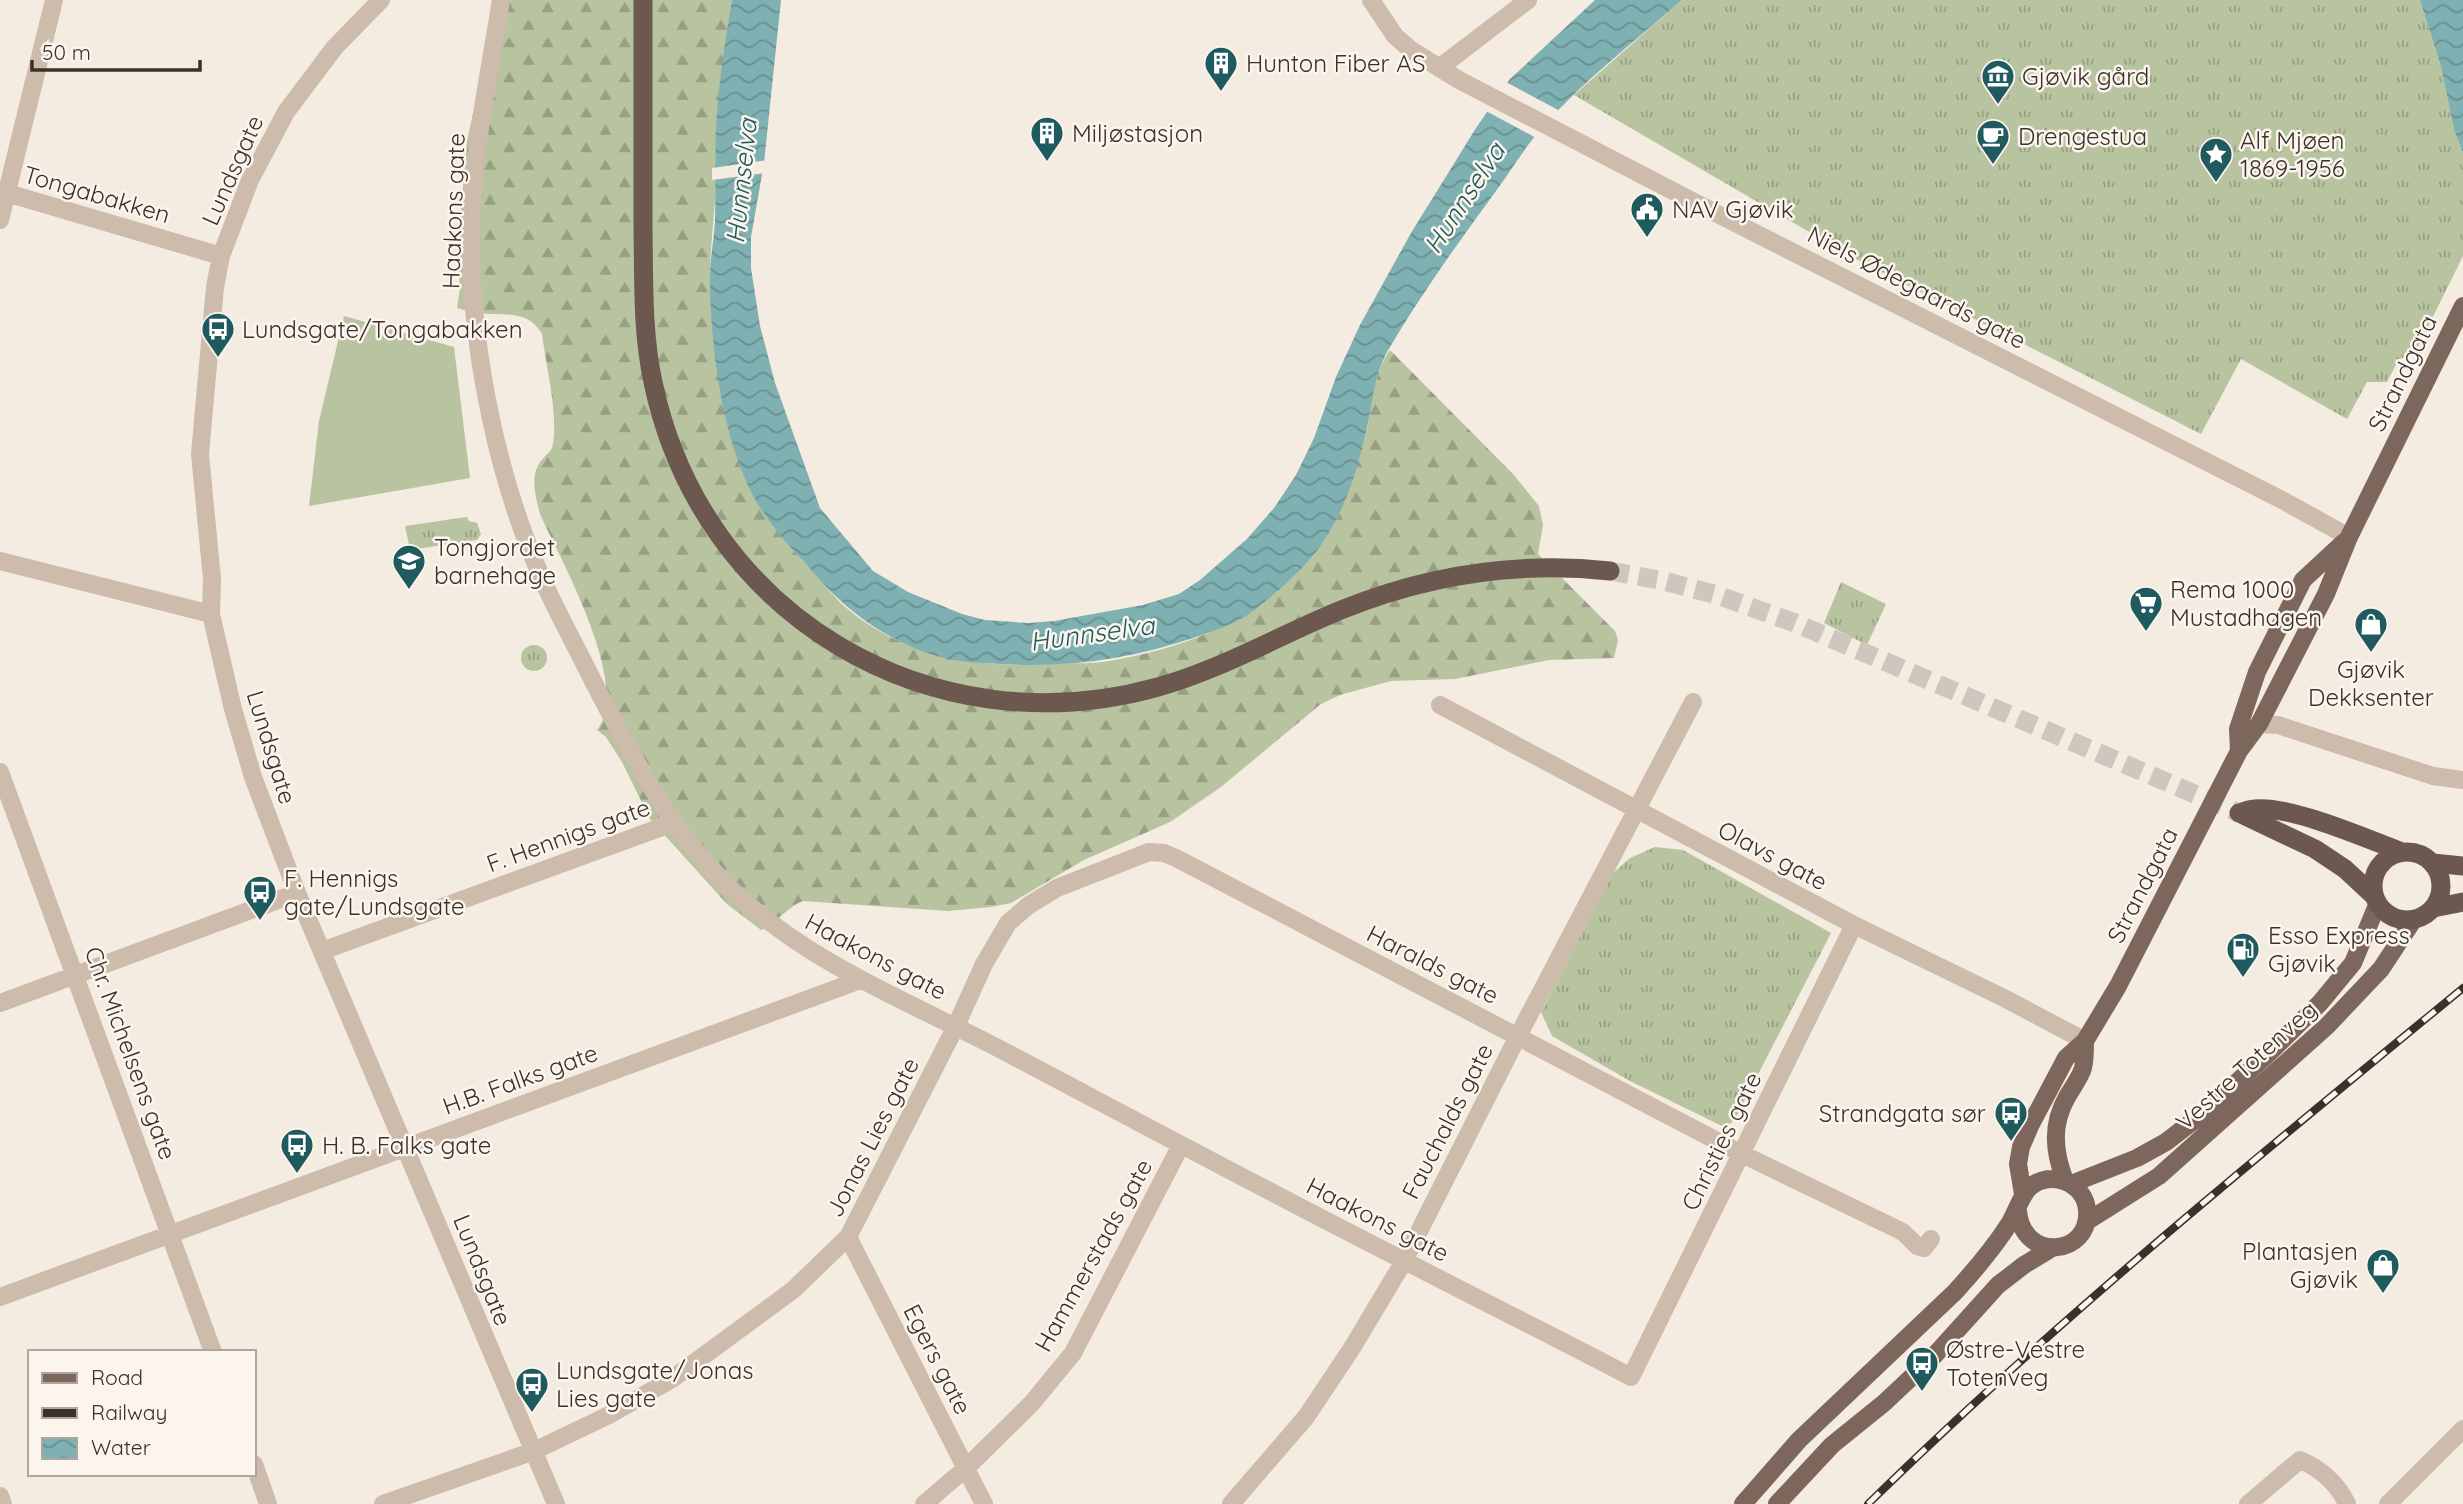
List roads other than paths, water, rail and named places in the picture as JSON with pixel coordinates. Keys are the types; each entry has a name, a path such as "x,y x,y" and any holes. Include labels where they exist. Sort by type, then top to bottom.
{"highway":[{"path":"643,0 646,323 652,381 667,436 704,514 743,567 782,605 852,656 909,681 976,697 1040,704 1097,700 1127,695 1196,675 1339,611 1431,581 1494,569 1527,567 1560,566 1610,571"},
{"path":"2402,852 2319,821 2282,812 2256,808 2239,813 2315,849 2345,869 2393,917 2414,919 2433,908 2463,902"},
{"path":"2376,900 2373,884 2375,873 2382,862 2391,855 2414,852 2433,863 2439,874 2442,886 2440,898 2433,908"},
{"path":"2433,863 2463,866"}],"main road":[{"name":"Strandgata","path":"2021,1202 2018,1164 2026,1135 2066,1058 2085,1041 2118,986 2239,751 2259,724 2326,593 2349,537 2463,306"},
{"name":"Strandgata","path":"2239,751 2238,729 2257,671 2303,580 2349,537"},
{"name":"Vestre Totenveg","path":"2068,1183 2137,1158 2166,1142 2201,1115 2269,1053 2320,1003 2353,963 2376,900"},
{"name":"Vestre Totenveg","path":"2086,1222 2159,1176 2327,1026 2381,969 2414,919"},
{"name":"Strandgata","path":"2068,1183 2057,1160 2055,1138 2061,1108 2083,1069 2085,1041"},
{"path":"1745,1503 1798,1440 1955,1292 1999,1240 2021,1202 2032,1185 2042,1180 2054,1179 2068,1183 2079,1191 2085,1200 2086,1222 2074,1240 2064,1246 2041,1246 2031,1241 2019,1222 2021,1202"},
{"path":"1777,1504 1832,1445 1884,1403 1933,1357 1998,1285 2052,1248"}],"street":[{"path":"0,220 4,192 54,0"},
{"name":"Lundsgate","path":"381,0 335,47 286,111 250,180 221,256 215,287 200,454 212,579 211,614 233,709 253,777 297,893 556,1504"},
{"name":"Haakons gate","path":"502,0 481,124 471,244 478,344 498,447 514,508 544,584 612,717 673,823 729,888 782,933 860,981 957,1026 1404,1261 1632,1377"},
{"name":"Niels Ødegaards gate","path":"1371,0 1395,36 1440,68 2349,537"},
{"path":"1440,68 1528,0"},
{"name":"Tongabakken","path":"4,192 221,256"},
{"path":"0,561 211,614"},
{"name":"Fauchalds gate","path":"1231,1504 1306,1417 1352,1348 1404,1261 1693,702"},
{"name":"Olavs gate","path":"1440,705 1854,925 2085,1041"},
{"path":"2259,724 2278,725 2433,776 2463,780"},
{"name":"Chr. Michelsens gate","path":"0,772 213,1350"},
{"name":"F. Hennigs gate","path":"322,951 673,823"},
{"name":"Haralds gate","path":"957,1026 984,964 1008,923 1029,905 1057,888 1149,852 1164,853 1742,1154 1903,1232 1917,1246 1924,1248 1931,1239"},
{"path":"0,1003 297,893"},
{"name":"Christies gate","path":"1632,1377 1854,925"},
{"name":"H.B. Falks gate","path":"0,1297 860,981"},
{"name":"Jonas Lies gate","path":"383,1504 534,1451 609,1415 672,1379 793,1290 848,1237 957,1026"},
{"name":"Hammerstads gate","path":"924,1504 965,1469 1032,1403 1073,1353 1181,1145"},
{"name":"Egers gate","path":"848,1237 984,1504"},
{"path":"2388,1504 2463,1429"},
{"path":"2248,1504 2300,1460 2312,1464 2340,1489 2347,1504"},
{"path":"256,1470 268,1504"},
{"path":"0,1496 3,1504"}],"water":[{"name":"Hunnselva","path":"732,0 781,0 764,163 751,237 751,268 760,326 775,383 820,508 873,571 908,592 962,614 985,620 1028,623 1143,605 1179,594 1200,580 1247,539 1274,508 1296,475 1360,325 1411,233 1476,128 1510,79 1595,0 1682,0 1594,76 1545,124 1453,250 1383,360 1359,461 1346,499 1328,534 1299,571 1249,614 1199,636 1125,656 1076,663 1025,665 944,658 909,646 876,628 846,606 789,546 767,519 748,485 737,458 721,397 711,304 717,113"},
{"path":"2420,0 2463,0 2463,153 2454,130 2441,67"}],"tunnel":[{"path":"1610,571 1717,595 1795,623 2239,813"}],"railway":[{"path":"1868,1504 2085,1304 2463,988"}],"place":[{"name":"Hunton Fiber AS","path":"1221,93"},
{"name":"Gjøvik gård","path":"1998,106"},
{"name":"Miljøstasjon","path":"1047,163"},
{"name":"Drengestua","path":"1993,166"},
{"name":"Alf Mjøen 1869-1956","path":"2216,184"},
{"name":"NAV Gjøvik","path":"1647,239"},
{"name":"Lundsgate/Tongabakken","path":"218,359"},
{"name":"Tongjordet barnehage","path":"409,591"},
{"name":"Rema 1000 Mustadhagen","path":"2146,633"},
{"name":"Gjøvik Dekksenter","path":"2371,654"},
{"name":"F. Hennigs gate/Lundsgate","path":"260,922"},
{"name":"Esso Express Gjøvik","path":"2243,979"},
{"name":"Strandgata sør","path":"2011,1143"},
{"name":"H. B. Falks gate","path":"297,1175"},
{"name":"Plantasjen Gjøvik","path":"2383,1295"},
{"name":"Østre-Vestre Totenveg","path":"1922,1393"},
{"name":"Lundsgate/Jonas Lies gate","path":"532,1414"}]}
